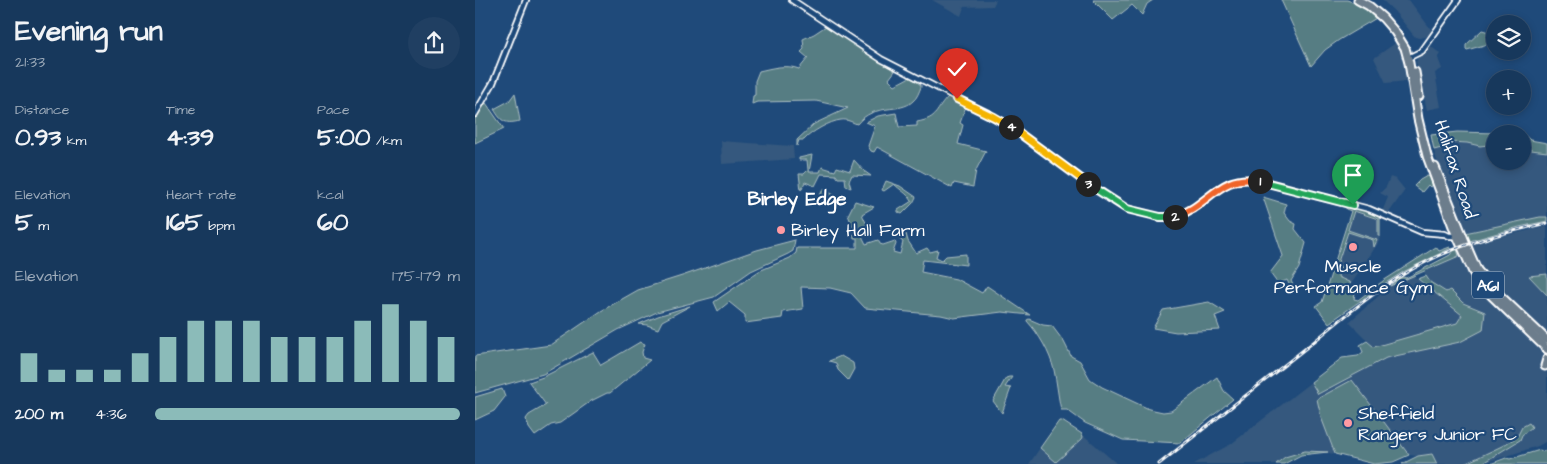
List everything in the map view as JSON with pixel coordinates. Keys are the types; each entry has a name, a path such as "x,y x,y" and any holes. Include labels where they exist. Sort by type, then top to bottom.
{"highway":[{"name":"Halifax Road","path":"1358,0 1369,6 1383,18 1410,57"},
{"name":"Halifax Road","path":"1366,0 1392,21 1404,38 1410,57 1423,142 1432,171 1445,194 1458,234"},
{"name":"A61","path":"1458,234 1480,279 1547,348"},
{"name":"A61","path":"1480,279 1547,340"},
{"path":"1532,326 1547,348"}],"street":[{"path":"475,114 493,83 526,0"},
{"path":"792,0 881,59 1004,122 1127,209 1160,217 1177,216 1196,206 1225,185 1236,180 1246,179 1261,181 1369,209 1422,232 1458,234"},
{"path":"1410,57 1422,51 1458,0"}],"shaded area":[{"path":"932,0 996,0 993,6 964,7 961,16"},
{"path":"1382,0 1409,0 1433,32 1425,37 1415,37 1394,11"},
{"path":"1397,42 1407,65 1409,81 1386,83 1374,58"},
{"path":"1430,46 1441,54 1438,58 1442,69 1435,73 1441,107 1427,110 1416,62 1418,57"},
{"path":"721,141 793,146 794,159 722,164"},
{"path":"1448,143 1486,145 1486,170 1531,170 1531,150 1547,152 1547,217 1465,233 1461,227 1434,150 1448,146"},
{"path":"1390,177 1396,179 1405,190 1388,214 1382,212 1388,197 1380,193 1386,187"},
{"path":"1354,211 1381,220 1381,232 1380,240 1352,283 1338,278 1337,265"},
{"path":"1547,226 1547,274 1529,276 1547,295 1547,441 1538,446 1481,464 1520,440 1532,427 1522,427 1517,437 1464,464 1437,464 1432,454 1409,455 1352,380 1317,399 1321,417 1335,454 1305,451 1285,457 1276,464 1194,464 1231,444 1311,382 1318,394 1386,358 1460,342 1485,312 1463,303 1450,290 1447,292 1430,282 1424,272 1459,256 1457,249"},
{"path":"1412,275 1463,315 1457,323 1374,347 1349,322 1390,286"},
{"path":"1082,434 1117,464 1029,464 1040,448 1056,462 1083,437"}],"green space":[{"path":"1093,0 1153,0 1147,4 1142,15 1132,5 1113,20"},
{"path":"1281,0 1347,0 1363,6 1378,17 1325,50 1311,66"},
{"path":"826,26 895,71 889,79 895,85 910,77 921,87 916,98 908,105 879,110 864,117 857,124 845,120 832,122 816,130 804,140 799,140 797,146 797,140 814,124 848,108 816,101 757,102 752,104 753,96 755,95 755,81 759,71 784,67 799,69 808,58 801,52 804,49 803,39"},
{"path":"1482,30 1486,31 1486,45 1467,50 1466,45"},
{"path":"515,93 520,121 508,122 502,120 494,109 509,101"},
{"path":"948,97 966,106 960,123 963,125 958,144 986,151 976,170 973,187 954,183 952,188 877,147 874,152 871,151 868,146 875,126 866,122 878,116 896,113 899,127 917,126 917,122 933,116"},
{"path":"486,103 504,129 475,143 475,118"},
{"path":"1457,132 1486,133 1486,145 1449,142 1449,146 1434,150 1431,135"},
{"path":"1531,140 1547,143 1547,152 1531,150"},
{"path":"812,155 809,172 820,172 822,167 835,171 837,167 850,171 854,160 871,176 852,175 849,181 851,188 846,186 845,178 821,174 815,186 805,182 801,190 799,174 804,174 808,170 807,160 799,160 799,158"},
{"path":"1427,176 1430,177 1433,185 1430,187 1428,185 1422,192 1414,186"},
{"path":"886,181 900,186 916,197 902,214 898,210 912,201 894,184 884,191 882,190"},
{"path":"823,189 842,202 830,203 830,201 818,200"},
{"path":"1263,197 1286,204 1284,213 1290,221 1296,224 1295,229 1306,243 1299,268 1291,281 1294,287 1291,288 1287,280 1278,284 1270,273 1283,256"},
{"path":"855,201 874,207 862,214 867,225 857,229 854,229 848,215"},
{"path":"1347,205 1380,216 1380,236 1378,236 1378,219 1354,211 1348,230 1377,240 1374,247 1373,240 1348,232 1337,265 1341,266 1338,277 1351,283 1348,286 1355,292 1354,299 1358,300 1383,281 1436,247 1439,251 1451,248 1403,272 1329,323 1316,306 1322,302 1351,211 1346,209"},
{"path":"1547,217 1547,221 1466,242 1465,233"},
{"path":"859,230 866,244 878,240 883,245 895,241 896,244 893,252 900,254 903,242 898,238 906,234 916,253 927,248 930,252 938,250 936,257 942,260 946,256 966,254 966,265 923,260 921,272 956,279 982,293 987,286 1030,315 1002,312 954,318 941,315 865,308 851,293 830,288 801,287 803,309 783,312 782,318 745,323 745,315 729,302 718,311 714,302 759,271 790,258 796,253 797,248 857,248 857,238 854,238 853,235"},
{"name":"Birley Edge","path":"795,240 793,251 751,271 714,297 657,312 618,330 543,374 475,393 475,356 551,345 601,311 638,290 757,250"},
{"path":"1457,249 1459,256 1390,286 1398,279 1406,278 1450,255"},
{"path":"1547,274 1547,295 1529,276"},
{"path":"1426,276 1430,282 1446,292 1450,290 1463,303 1485,312 1483,330 1460,342 1386,358 1318,394 1311,382 1342,358 1358,356 1363,352 1360,345 1367,341 1374,347 1457,323 1462,315 1418,279"},
{"path":"1209,302 1225,312 1215,316 1220,330 1176,332 1153,328 1163,310"},
{"path":"690,306 662,321 658,329 639,324 658,316"},
{"path":"1029,319 1043,325 1052,326 1064,342 1071,356 1080,361 1090,379 1102,387 1149,409 1163,412 1171,411 1217,377 1224,391 1233,399 1180,443 1123,440 1085,423 1067,410 1061,410 1050,357 1036,332 1027,321"},
{"path":"640,342 645,344 642,352 643,358 650,360 610,393 591,401 560,423 551,425 535,436 529,428 526,419 529,415 546,405 529,382 593,352 601,365"},
{"path":"841,356 853,363 854,369 848,380 838,370 836,363 829,361"},
{"path":"1012,377 1005,387 1011,388 1002,413 993,401 1006,378"},
{"path":"1352,380 1409,455 1393,462 1374,464 1335,454 1321,417 1317,399"},
{"path":"502,389 505,397 494,411 475,420 475,397"},
{"path":"1059,421 1082,434 1083,437 1056,462 1040,448"},
{"path":"1529,423 1532,427 1522,435 1520,440 1481,464 1464,464 1517,437 1522,427"},
{"path":"1547,449 1547,464 1490,464 1540,450 1543,452"},
{"path":"1305,451 1328,452 1301,455 1284,464 1276,464 1285,457"},
{"path":"1432,454 1437,464 1402,464 1418,456"}],"railway":[{"path":"1159,464 1363,302 1404,274 1433,258 1465,245 1547,223"}],"place":[{"name":"Birley Hall Farm","path":"781,230"},
{"name":"Muscle Performance Gym","path":"1353,247"},
{"name":"Sheffield Rangers Junior FC","path":"1348,423"}],"district":[{"name":"Birley Edge","path":"797,198"}],"route":[{"path":"957,99 1014,129 1122,207 1142,214 1169,218 1177,216 1202,203 1230,182 1241,179 1261,181 1353,205"}]}
